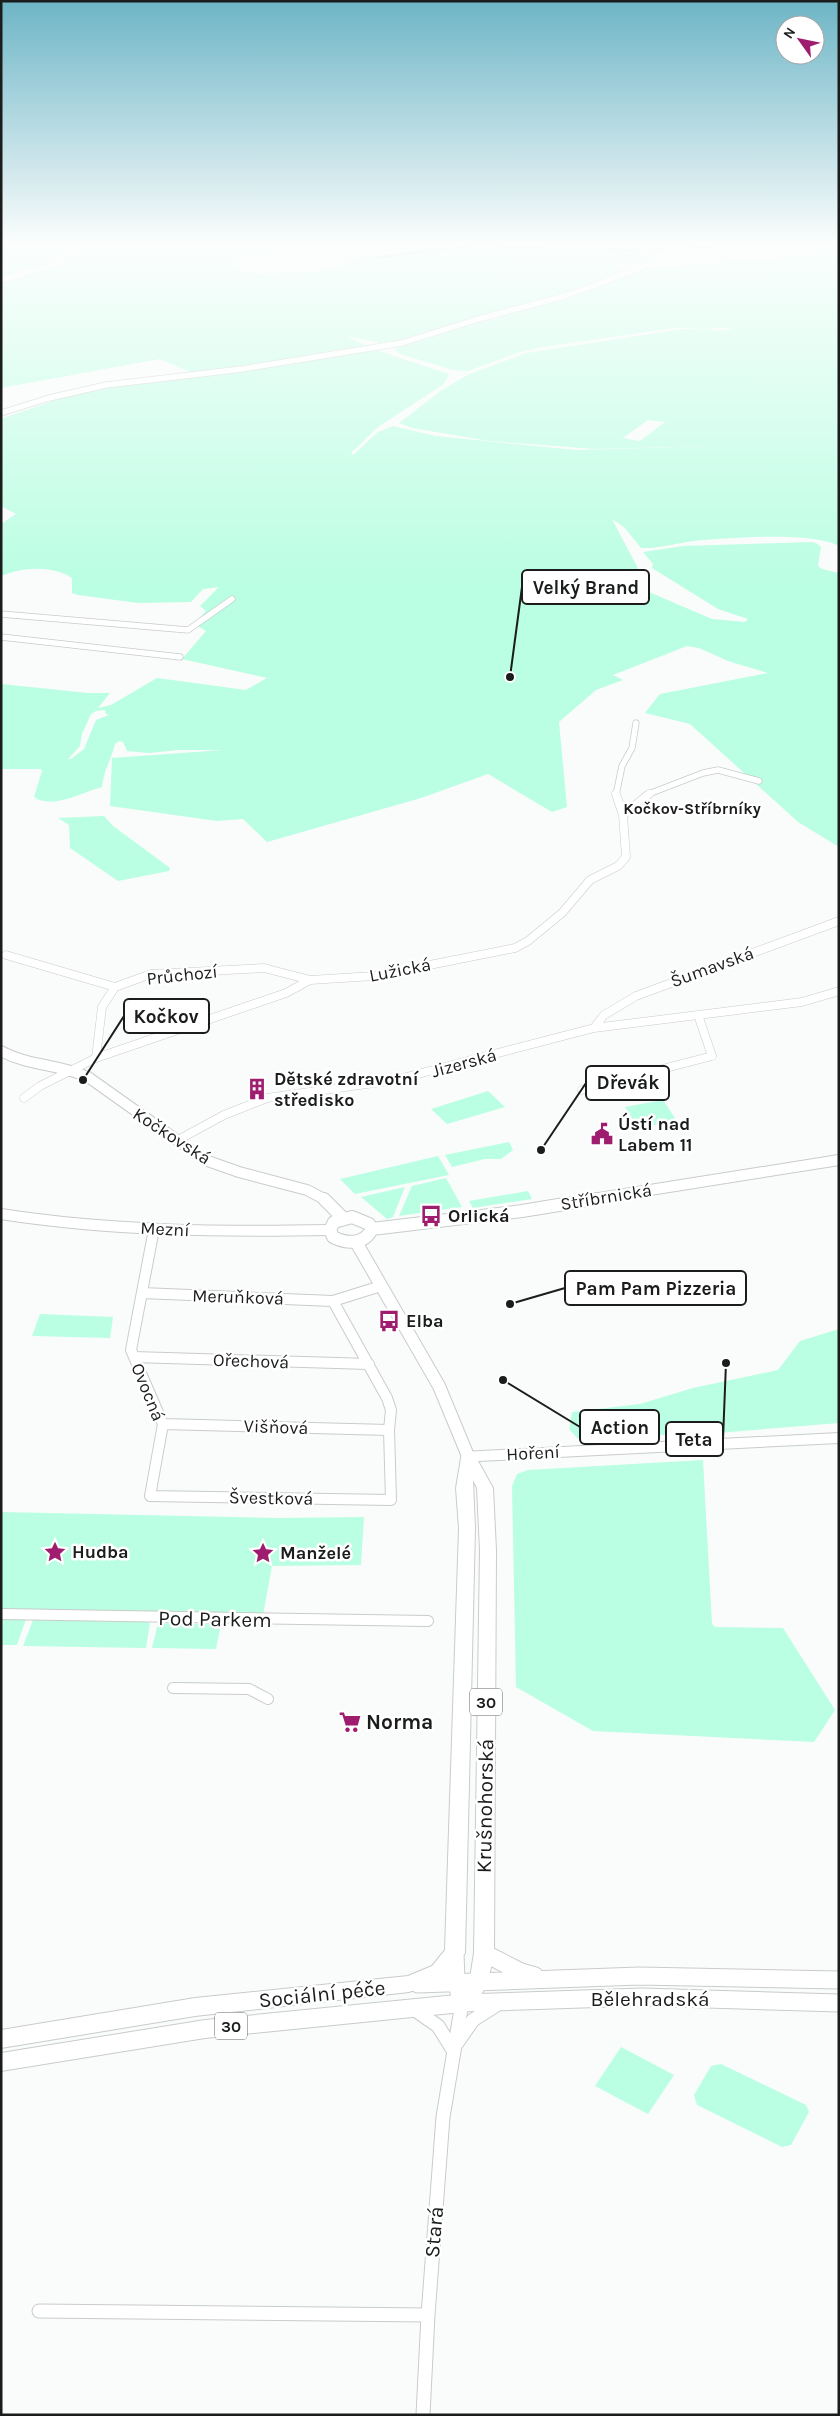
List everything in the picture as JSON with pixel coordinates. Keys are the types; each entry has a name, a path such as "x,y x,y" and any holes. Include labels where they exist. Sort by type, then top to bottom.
{"main road":[{"name":"Hoření","path":"468,1456 839,1438"},
{"name":"Krušnohorská","path":"455,1953 467,1528 464,1488 468,1456"},
{"name":"Krušnohorská","path":"467,1981 484,1953 488,1528 485,1488 468,1456"},
{"name":"30","path":"409,1984 429,1978 439,1972 455,1953"},
{"name":"30","path":"462,2003 467,1981"},
{"name":"Sociální péče","path":"1,2039 195,2007 409,1984"},
{"name":"Sociální péče","path":"1,2062 204,2029 462,2003"}],"street":[{"path":"1,413 49,398 97,387 242,369 317,357"},
{"path":"1,614 188,630 232,599"},
{"path":"1,637 180,657"},
{"name":"Lužická","path":"24,1098 71,1070 96,1058 286,993 310,980 396,973 515,948 528,942 568,908 590,880 618,866 624,860 626,847 623,814 617,800 618,782 632,748 636,723"},
{"path":"623,814 646,795 718,770 759,781"},
{"name":"Šumavská","path":"594,1028 604,1015 636,996 839,921"},
{"path":"6,955 115,987 102,1007 96,1058"},
{"name":"Průchozí","path":"115,987 151,974 264,968 293,974 310,980"},
{"name":"Jizerská","path":"178,1140 224,1115 267,1098 395,1080 594,1028 802,1002 839,991"},
{"path":"582,1090 712,1056 698,1015"},
{"name":"Kočkovská","path":"1,1051 17,1060 71,1070 88,1077 129,1108 210,1162 238,1172 292,1185 319,1196 329,1202 343,1218"},
{"name":"Stříbrnická","path":"372,1230 540,1208 839,1160"},
{"name":"Mezní","path":"1,1214 82,1224 154,1229 216,1232 330,1230"},
{"path":"343,1218 362,1219 370,1224 372,1230 369,1236 356,1242 337,1240 330,1230 334,1222 343,1218"},
{"name":"Ovocná","path":"150,1496 163,1424 131,1350 154,1229"},
{"name":"Krušnohorská","path":"356,1242 435,1378 468,1456"},
{"path":"381,1286 333,1301 388,1398 391,1410 389,1430"},
{"name":"Meruňková","path":"142,1293 333,1301"},
{"name":"Ořechová","path":"134,1357 369,1364"},
{"name":"Višňová","path":"163,1424 389,1430"},
{"name":"Švestková","path":"150,1496 391,1500 389,1430"},
{"name":"Pod Parkem","path":"1,1614 428,1621"},
{"path":"173,1688 249,1689 268,1699"},
{"name":"Krušnohorská","path":"455,1953 467,1981"},
{"name":"Bělehradská","path":"484,1953 521,1972 544,1978"},
{"name":"Bělehradská","path":"467,1981 544,1978 732,1976 839,1980"},
{"name":"Sociální péče","path":"409,1984 467,1981"},
{"name":"Bělehradská","path":"462,2003 642,1997 839,2002"},
{"name":"Stará","path":"453,2050 473,2020 486,2010 504,2001"},
{"name":"Stará","path":"423,2415 428,2315 443,2117 462,2003"},
{"path":"410,2007 439,2025 446,2033 453,2050"},
{"path":"39,2311 428,2315"}],"green space":[{"path":"1,357 309,357 190,372 160,359 1,388"},
{"path":"329,357 396,357 449,374 444,384 378,427 351,453 353,455 378,432 393,426 436,436 576,450 715,446 595,449 489,441 412,428 399,423 442,390 469,374 516,357 839,357 839,546 809,538 769,537 727,538 641,548 624,527 612,519 641,574 636,581 642,589 712,619 745,622 748,619 718,609 652,568 653,564 643,552 683,546 812,542 821,547 818,566 822,569 839,573 839,847 798,822 690,724 645,713 660,694 768,673 728,661 699,648 687,646 613,675 623,680 596,690 559,722 567,807 552,812 488,774 421,798 267,842 243,819 217,821 110,806 112,758 223,750 178,750 149,753 127,751 123,742 119,741 115,744 104,775 102,787 68,799 50,802 34,797 41,769 1,769 1,684 88,693 110,693 98,708 111,705 157,678 246,690 267,678 182,659 206,631 194,624 206,611 200,606 219,587 203,589 191,602 138,603 72,593 72,578 47,569 28,569 1,576 1,524 16,514 1,506 1,419 64,397 112,387","holes":["648,420 665,422 640,441 623,438","105,710 106,714 109,715 96,720 84,749 71,759 68,759 80,746 82,734 91,714 96,711"]},
{"path":"409,357 507,357 468,371 453,370"},
{"path":"104,816 113,826 170,868 169,871 118,881 70,848 69,825 58,818"},
{"path":"488,1091 505,1107 447,1124 431,1109"},
{"path":"663,1100 677,1121 638,1128 625,1107"},
{"path":"509,1142 513,1150 501,1159 485,1159 452,1167 445,1155"},
{"path":"438,1156 449,1175 355,1194 340,1179"},
{"path":"446,1178 462,1207 399,1216 412,1186"},
{"path":"405,1187 393,1217 387,1219 361,1197"},
{"path":"528,1191 532,1199 473,1208 469,1201"},
{"path":"40,1314 113,1317 110,1338 32,1336"},
{"path":"839,1329 839,1423 717,1433 577,1438 569,1429 572,1412 640,1404 693,1388 778,1370 800,1341"},
{"path":"703,1460 712,1624 715,1627 783,1628 835,1710 814,1742 593,1731 516,1687 512,1486 517,1474 528,1470"},
{"path":"1,1512 278,1518 364,1517 361,1565 272,1566 263,1615 1,1610"},
{"path":"1,1619 26,1619 17,1645 1,1645"},
{"path":"33,1620 150,1623 146,1648 23,1646"},
{"path":"158,1623 213,1624 220,1629 216,1649 152,1648"},
{"path":"621,2047 674,2075 648,2114 595,2086"},
{"path":"721,2064 806,2105 809,2112 791,2145 782,2147 697,2105 694,2095 711,2066"}],"place":[{"name":"Velký Brand","path":"510,677"},
{"name":"Kočkov","path":"83,1080"},
{"name":"Dětské zdravotní středisko","path":"257,1089"},
{"name":"Ústí nad Labem 11","path":"602,1134"},
{"name":"Dřevák","path":"541,1150"},
{"name":"Orlická","path":"431,1216"},
{"name":"Pam Pam Pizzeria","path":"510,1304"},
{"name":"Elba","path":"389,1321"},
{"name":"Teta","path":"726,1363"},
{"name":"Action","path":"503,1380"},
{"name":"Hudba","path":"55,1552"},
{"name":"Manželé","path":"263,1553"},
{"name":"Norma","path":"350,1722"}],"district":[{"name":"Kočkov-Stříbrníky","path":"692,808"}]}
